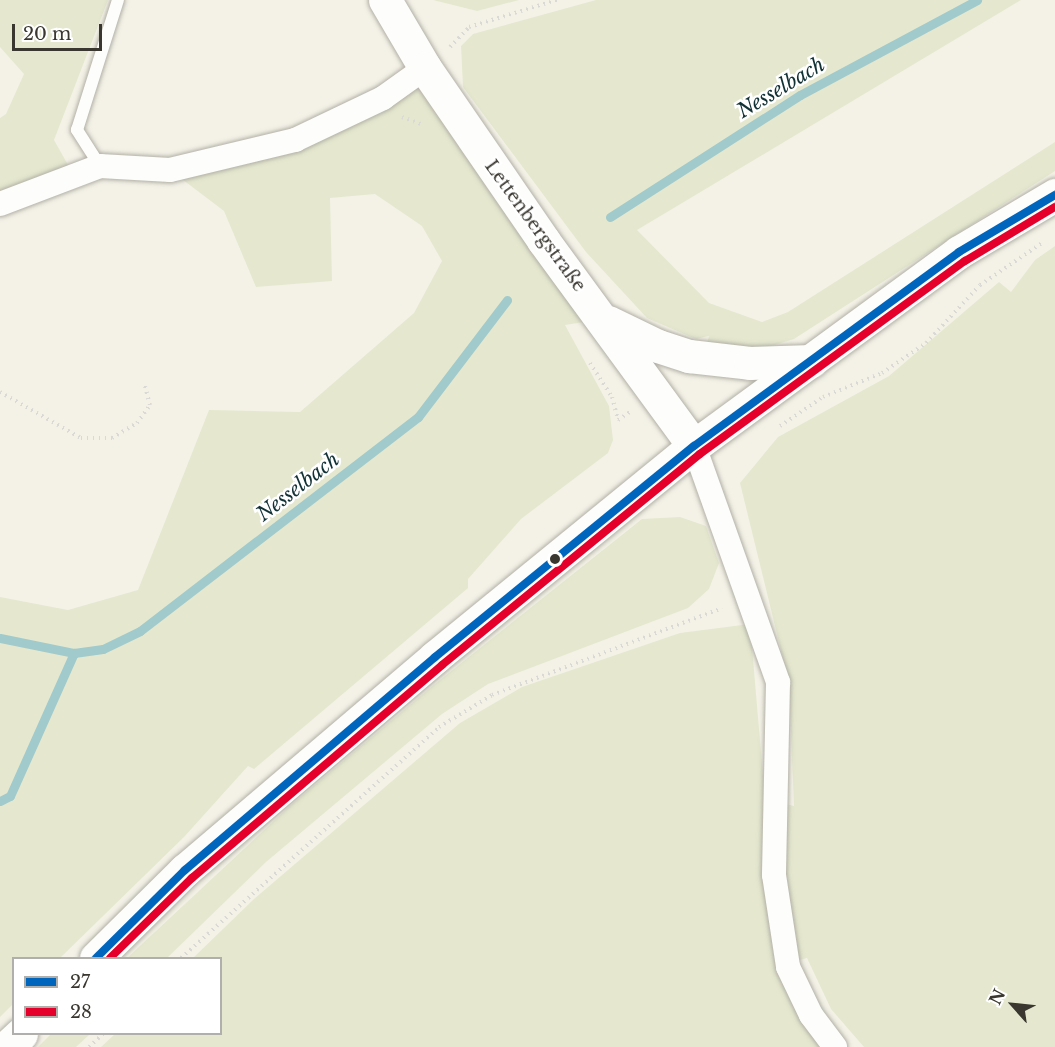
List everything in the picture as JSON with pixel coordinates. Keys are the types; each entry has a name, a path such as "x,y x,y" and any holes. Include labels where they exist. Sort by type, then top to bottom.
{"main road":[{"name":"Lettenbergstraße","path":"385,0 437,58 543,240 658,393 694,446"},
{"path":"97,957 194,863 435,657 694,446 959,252 1055,195"},
{"path":"603,319 658,346 689,356 750,363 811,360"},
{"path":"7,1047 20,1035"}],"street":[{"path":"0,204 100,166 170,170 295,140 383,98 437,58"},
{"path":"694,446 751,597 778,682 774,875 788,967 811,1015 836,1047"}],"lane":[{"path":"100,166 77,130 118,0"}],"path":[{"path":"437,58 469,27 556,0"},
{"path":"393,114 428,126"},
{"path":"775,429 823,398 882,373 926,343 980,285 1046,240"},
{"path":"588,359 612,398 618,420 658,393"},
{"path":"0,392 81,438 112,438 137,423 150,405 144,383"},
{"path":"182,957 439,727 492,695 751,597"},
{"path":"90,1047 102,1035"}],"green space":[{"path":"0,0 108,0 54,140 72,172 0,204 0,118 6,114 24,74 0,47"},
{"path":"433,0 519,0 477,11"},
{"path":"596,0 1021,0 637,230 709,303 762,322 788,312 1055,142 1055,171 794,339 768,347 706,347 709,336 696,339 647,318 586,252 463,87 461,46 473,34"},
{"path":"425,68 603,319 565,325 609,406 613,440 608,453 521,519 468,579 468,588 254,769 248,766 184,837 61,957 12,957 12,1005 0,1017 0,597 68,610 138,590 209,410 300,412 414,313 442,261 422,226 375,194 330,198 332,281 256,287 224,211 170,170 295,140"},
{"path":"1055,246 1055,1047 864,1047 831,1009 807,958 778,966 800,1020 822,1047 101,1047 114,1035 222,1035 222,957 194,957 254,899 460,723 522,687 680,633 750,624 765,799 794,806 789,683 740,483 778,437 889,376 999,282 1011,292 1035,260"},
{"path":"680,517 706,526 719,563 709,589 688,608 488,684 442,714 266,862 168,957 128,957 290,806 435,684 642,519"},
{"path":"50,1035 89,1035 76,1047 38,1047"}],"waterway":[{"name":"Nesselbach","path":"610,217 800,95 977,0"},
{"name":"Nesselbach","path":"0,638 74,653 103,649 140,631 418,417 507,300"},
{"path":"0,801 10,796 74,653"}],"transit line":[{"name":"27","path":"97,957 185,870 435,657 694,446 959,252 1055,195"},
{"name":"28","path":"111,957 192,878 442,665 700,454 965,261 1055,207"}]}
